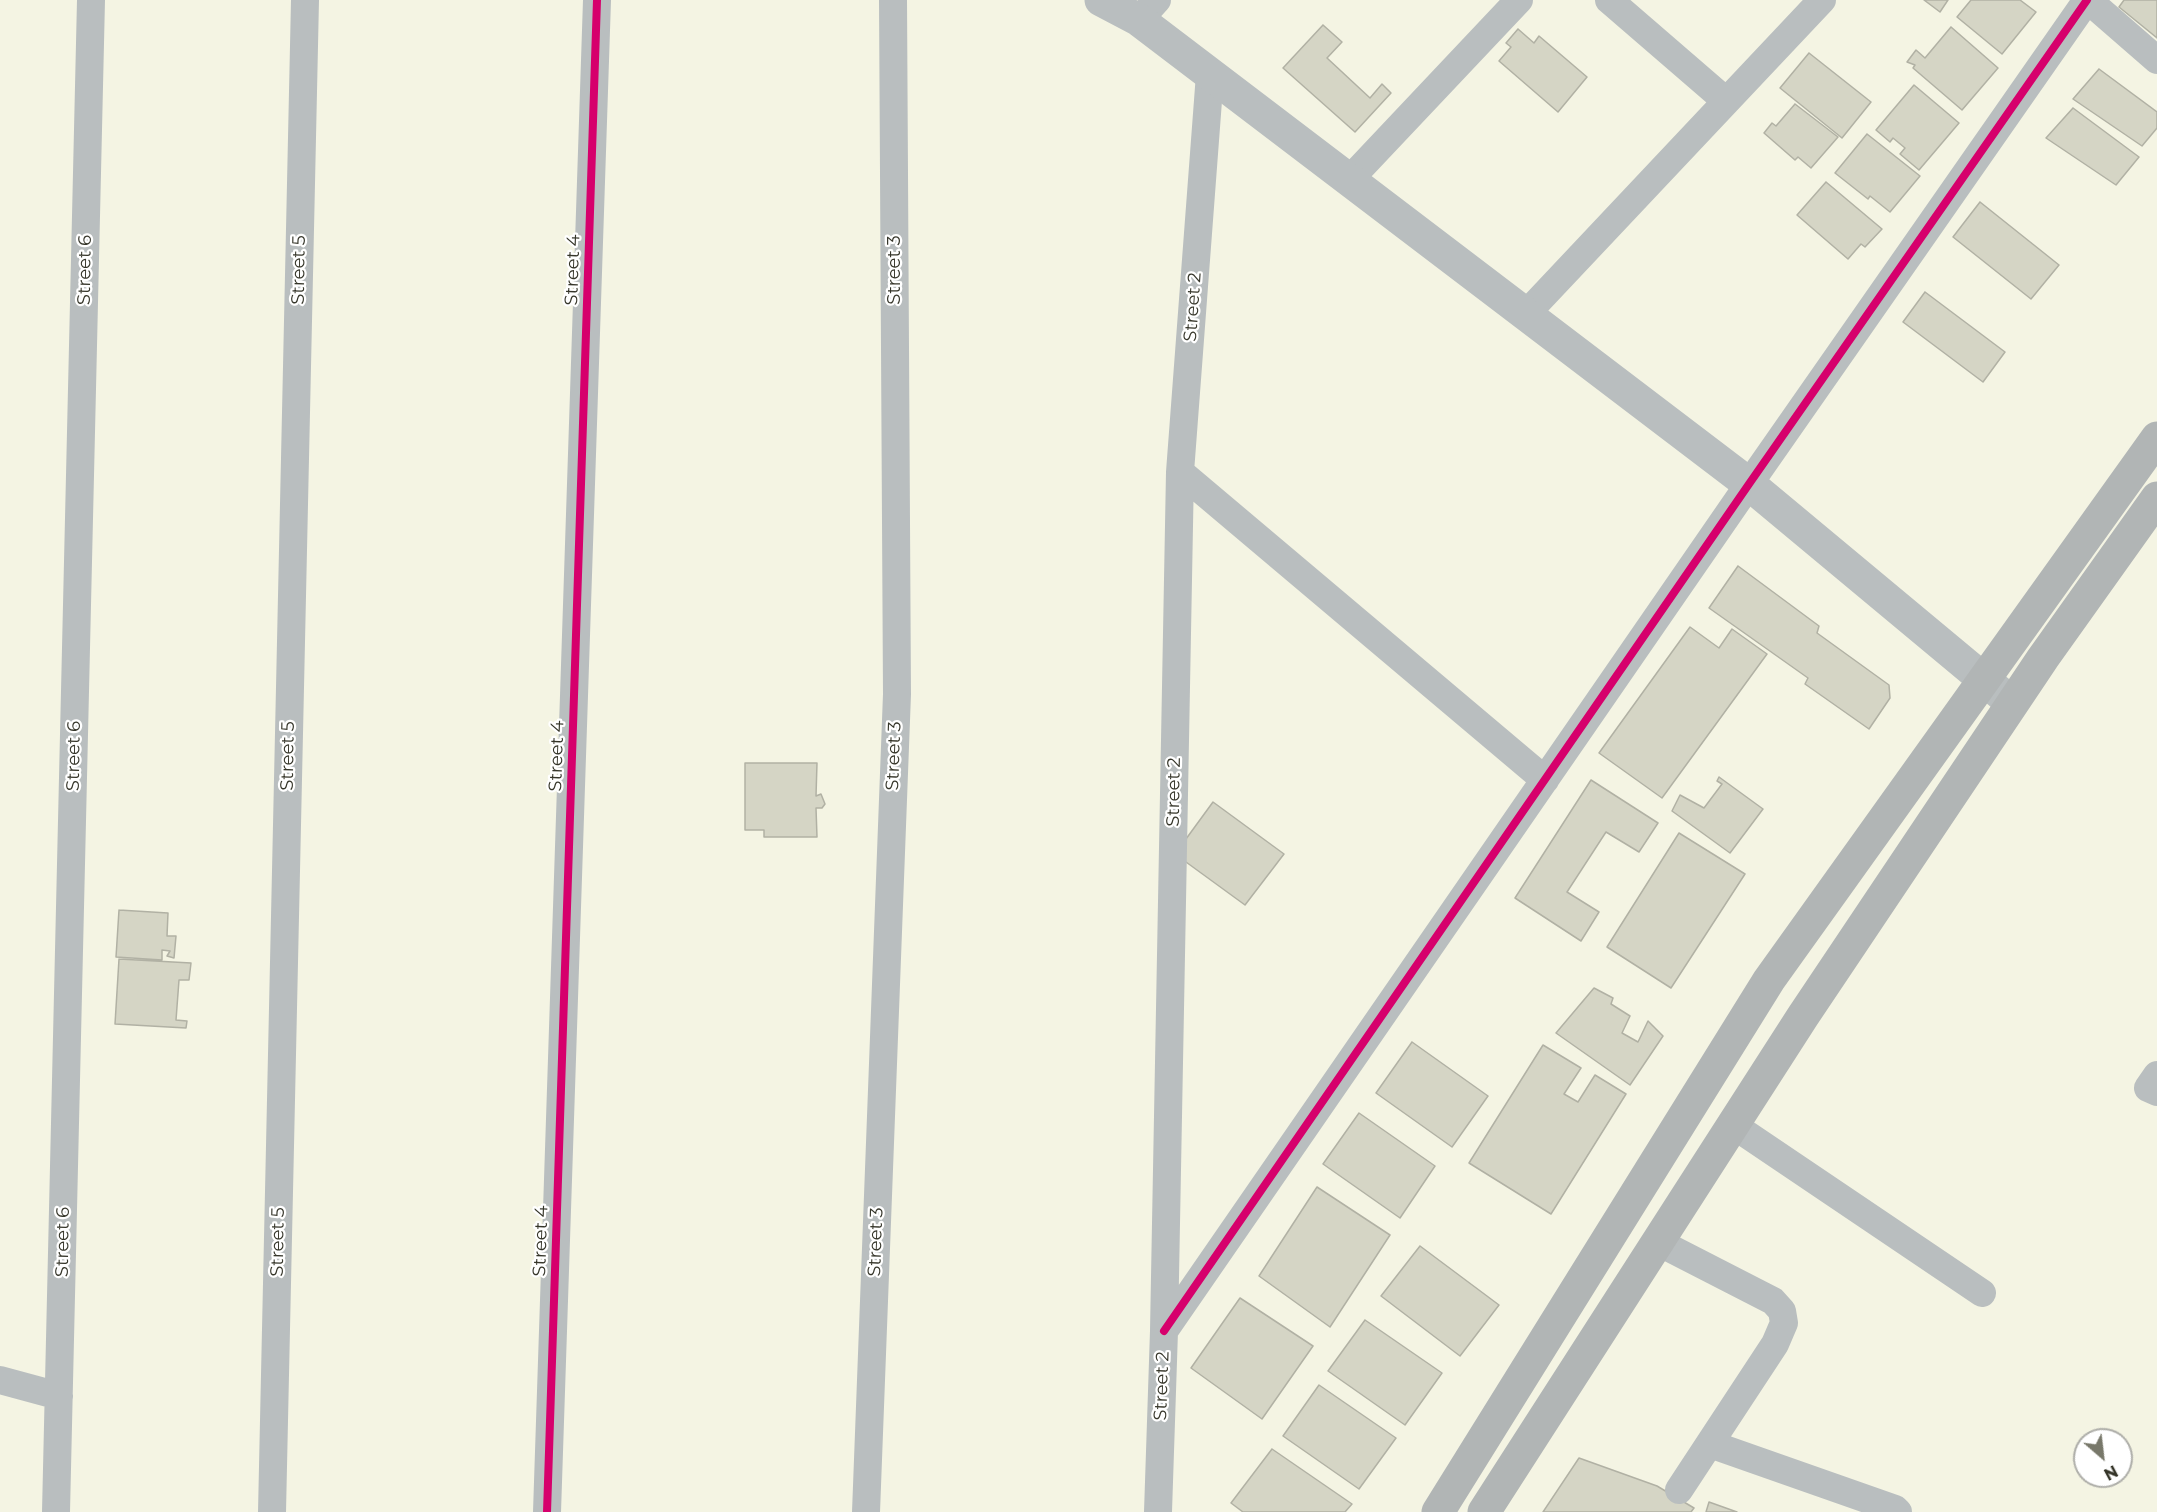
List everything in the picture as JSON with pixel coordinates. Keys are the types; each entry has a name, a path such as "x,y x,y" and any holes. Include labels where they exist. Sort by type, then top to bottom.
{"main road":[{"path":"1437,1512 1769,980 2157,438"},
{"path":"1484,1512 1809,1006 2012,703 2157,498"}],"street":[{"name":"Street 6","path":"56,1512 91,0"},
{"name":"Street 5","path":"272,1512 305,0"},
{"name":"Street 4","path":"547,1512 597,0"},
{"name":"Street 3","path":"866,1512 897,693 893,0"},
{"path":"1101,0 1148,10 1210,74 1749,484 2012,703"},
{"path":"1349,180 1519,0"},
{"path":"1609,0 1726,101"},
{"path":"1526,314 1822,0"},
{"path":"1164,1331 1749,484 2087,0 2157,60"},
{"name":"Street 2","path":"1158,1512 1164,1331 1180,472 1210,74"},
{"path":"1180,472 1545,780"},
{"path":"2157,1075 2148,1088 2157,1092"},
{"path":"1733,1125 1982,1293"},
{"path":"1658,1242 1773,1301 1782,1311 1785,1323 1775,1344 1679,1491"},
{"path":"0,1380 59,1396"},
{"path":"1710,1444 1895,1509 1898,1512"}],"building":[{"path":"1924,0 1948,0 1940,12"},
{"path":"1971,0 2020,0 2036,12 2002,54 1957,17"},
{"path":"2124,0 2157,0 2157,38 2119,7"},
{"path":"1323,25 1342,42 1327,58 1370,98 1382,84 1391,93 1355,132 1283,68"},
{"path":"1951,27 1998,68 1962,110 1913,68 1915,65 1907,62 1916,50 1925,58"},
{"path":"1518,29 1534,43 1539,36 1587,77 1558,112 1499,61 1511,47 1506,43"},
{"path":"1809,53 1871,102 1842,138 1780,88"},
{"path":"2099,69 2157,112 2157,128 2142,146 2073,99"},
{"path":"1914,85 1959,123 1919,170 1900,154 1905,148 1893,138 1890,142 1876,130"},
{"path":"1795,104 1838,137 1811,168 1798,157 1795,160 1764,133 1772,123 1776,126"},
{"path":"2073,108 2139,157 2116,185 2046,138"},
{"path":"1867,134 1920,176 1890,212 1870,196 1868,199 1835,173"},
{"path":"1826,182 1882,229 1865,247 1861,244 1848,259 1797,215"},
{"path":"1980,202 2059,265 2031,299 1953,237"},
{"path":"1925,292 2005,352 1983,382 1903,322"},
{"path":"1738,566 1819,626 1817,633 1889,685 1890,698 1869,729 1805,684 1808,678 1709,608"},
{"path":"1690,627 1719,648 1732,629 1767,654 1662,798 1599,753"},
{"path":"745,763 817,763 816,796 821,794 825,804 822,808 816,808 817,837 764,837 764,830 745,830"},
{"path":"1719,777 1763,809 1730,853 1672,811 1680,795 1704,808 1722,784 1717,781"},
{"path":"1591,780 1658,823 1639,852 1606,832 1567,892 1599,912 1581,941 1515,898"},
{"path":"1213,802 1284,854 1245,905 1175,854"},
{"path":"1679,833 1745,874 1671,988 1607,947"},
{"path":"119,910 168,913 167,936 176,936 174,958 167,956 170,951 162,950 162,960 116,957"},
{"path":"119,959 191,963 189,980 179,980 176,1020 187,1021 186,1028 115,1024"},
{"path":"1594,988 1613,998 1611,1004 1630,1016 1622,1033 1638,1042 1648,1021 1663,1036 1630,1085 1556,1033"},
{"path":"1412,1042 1488,1096 1452,1147 1376,1093"},
{"path":"1543,1045 1581,1068 1564,1094 1578,1102 1595,1075 1626,1094 1551,1214 1469,1163"},
{"path":"1359,1113 1435,1166 1400,1218 1323,1164"},
{"path":"1317,1187 1390,1235 1330,1327 1259,1276"},
{"path":"1420,1246 1499,1305 1460,1356 1381,1296"},
{"path":"1240,1298 1313,1346 1262,1419 1191,1368"},
{"path":"1365,1320 1442,1373 1405,1425 1328,1371"},
{"path":"1319,1385 1396,1438 1359,1489 1283,1436"},
{"path":"1272,1449 1352,1504 1345,1512 1243,1512 1231,1503"},
{"path":"1579,1458 1657,1486 1694,1508 1691,1512 1543,1512"},
{"path":"1709,1502 1737,1512 1706,1512"}],"cycle path":[{"path":"547,1512 597,0"},
{"path":"1164,1331 1749,484 2087,0"}]}
